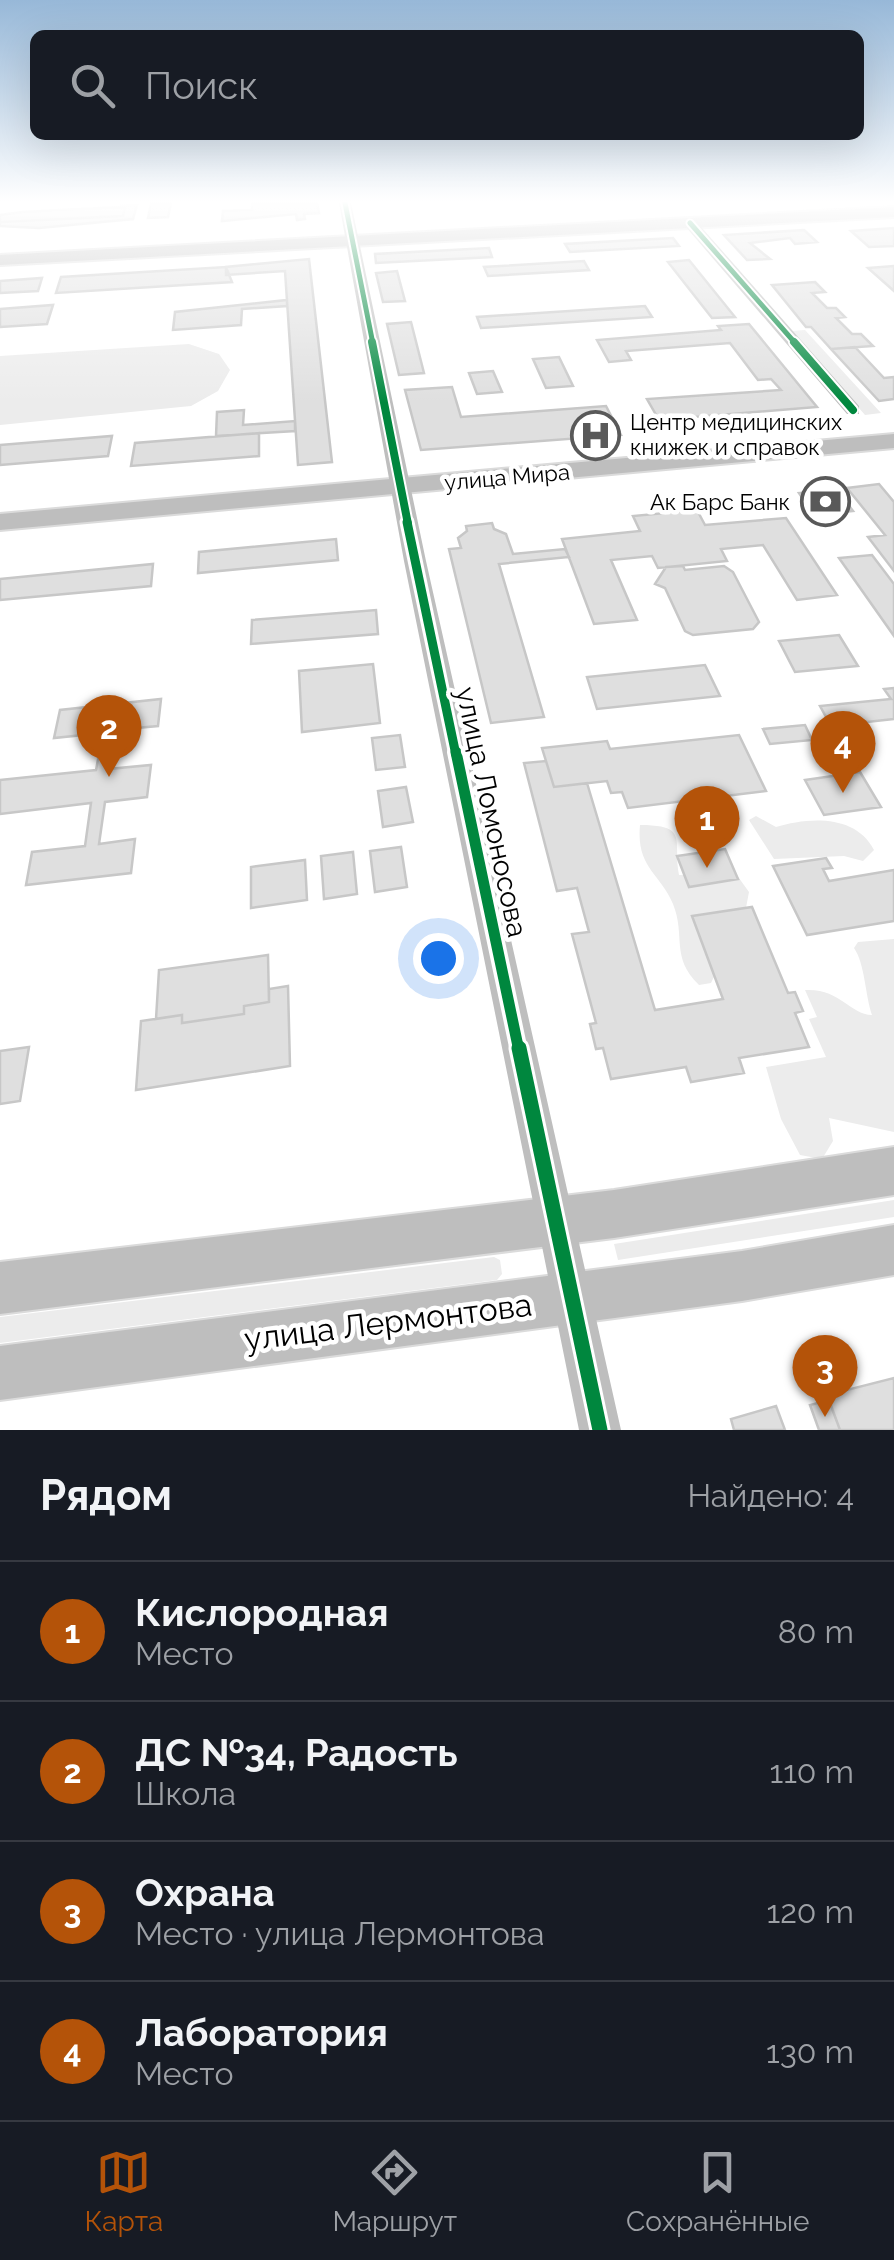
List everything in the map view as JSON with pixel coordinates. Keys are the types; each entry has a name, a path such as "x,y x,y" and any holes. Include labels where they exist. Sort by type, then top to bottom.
{"main road":[{"name":"улица Мира","path":"0,522 894,441"},
{"path":"0,1288 554,1221 894,1171"},
{"name":"улица Лермонтова","path":"0,1373 571,1299 894,1250"}],"street":[{"name":"улица Ломоносова","path":"358,270 600,1430"},
{"path":"731,270 853,410"}],"shaded area":[{"path":"805,330 881,413 865,415 792,331"},
{"path":"189,344 219,354 230,370 218,391 191,406 0,425 0,356"},
{"path":"756,816 776,827 816,820 844,824 866,838 874,850 863,861 844,856 774,859 749,820"},
{"path":"640,825 673,832 679,875 736,874 749,892 745,913 711,983 699,985 685,965 677,916 668,893 645,861"},
{"path":"894,939 894,1132 829,1118 833,1141 822,1159 800,1155 781,1119 766,1067 826,1057 809,1019 817,1017 805,990 827,993 872,1015 854,948 858,942"},
{"path":"894,1200 894,1217 618,1260 614,1244"},
{"path":"494,1257 500,1260 502,1274 497,1280 0,1343 0,1317"}],"building":[{"path":"226,270 310,270 332,462 298,465 285,271 226,275"},
{"path":"227,270 232,282 56,293 61,277"},
{"path":"485,270 589,270 488,276"},
{"path":"674,270 697,270 735,317 712,318"},
{"path":"870,270 894,270 894,291"},
{"path":"397,271 405,301 383,302 376,273"},
{"path":"42,278 38,291 0,293 0,281"},
{"path":"815,282 825,292 812,293 827,308 836,308 845,317 836,318 852,334 861,334 873,346 831,349 811,327 806,327 772,285"},
{"path":"287,300 287,306 242,309 241,325 173,330 175,312"},
{"path":"53,305 47,324 0,327 0,309"},
{"path":"645,306 652,317 481,328 477,317"},
{"path":"411,322 424,373 399,375 387,324"},
{"path":"749,324 817,407 659,420 647,399 781,390 771,379 758,380 730,343 626,351 631,360 609,362 597,340 721,330 718,326"},
{"path":"855,347 884,378 894,377 894,399 879,401 831,349"},
{"path":"559,357 573,386 546,388 533,359"},
{"path":"493,371 502,392 477,394 469,373"},
{"path":"452,387 461,417 606,406 621,435 421,450 405,390"},
{"path":"244,410 243,425 295,421 295,431 216,436 217,412"},
{"path":"259,433 259,456 131,466 135,443"},
{"path":"112,436 108,456 0,465 0,445"},
{"path":"879,484 894,502 894,571 868,537 885,535 847,488"},
{"path":"837,490 853,511 814,515 799,493"},
{"path":"697,510 705,525 786,518 837,595 797,600 763,545 721,549 727,561 658,568 652,556 611,560 637,620 594,624 562,539 640,531 633,516"},
{"path":"492,523 494,529 506,534 513,554 565,549 569,557 499,564 544,717 491,723 449,549 461,548 458,538 467,531 466,526"},
{"path":"336,539 338,560 198,573 199,552"},
{"path":"872,555 894,584 894,636 839,558"},
{"path":"153,564 151,586 0,600 0,579"},
{"path":"683,566 685,570 724,566 733,572 759,622 753,629 693,635 685,631 665,588 655,584 666,567"},
{"path":"376,610 378,634 251,644 252,620"},
{"path":"839,635 858,666 795,672 779,641"},
{"path":"373,664 380,723 302,732 299,671"},
{"path":"705,665 720,696 597,709 587,677"},
{"path":"894,688 894,719 831,726 820,706 891,699 884,689"},
{"path":"161,699 158,726 114,730 108,769 151,765 147,797 105,802 99,844 135,839 131,873 26,885 32,852 85,846 91,803 0,814 0,780 96,770 103,733 54,738 60,710"},
{"path":"805,725 812,740 770,744 763,729"},
{"path":"400,735 405,767 376,770 372,738"},
{"path":"739,735 766,791 628,808 622,792 611,793 607,781 554,787 542,748 607,741 610,749"},
{"path":"546,761 554,787 587,783 655,1010 723,999 692,916 752,907 788,993 795,992 803,1011 795,1013 809,1047 739,1058 744,1073 691,1082 686,1067 611,1079 603,1048 596,1049 590,1024 596,1023 572,934 589,932 577,888 557,891 524,763"},
{"path":"860,772 881,807 824,815 805,780"},
{"path":"406,787 413,822 383,827 378,791"},
{"path":"401,847 407,887 375,892 370,851"},
{"path":"725,849 738,879 689,887 677,856"},
{"path":"353,852 357,894 324,899 321,856"},
{"path":"826,858 832,868 823,869 829,881 894,870 894,921 807,935 773,866"},
{"path":"305,860 307,900 251,908 251,867"},
{"path":"268,955 269,1002 244,1006 244,1014 182,1023 182,1015 156,1019 159,970"},
{"path":"288,986 290,1066 136,1090 141,1021 182,1015 182,1023 244,1014 244,1006 269,1002 269,989"},
{"path":"29,1047 20,1101 0,1104 0,1051"},
{"path":"894,1378 894,1430 840,1430 827,1395"},
{"path":"829,1400 840,1430 819,1430 810,1405"},
{"path":"776,1406 785,1430 734,1430 731,1419"}],"cycle path":[{"path":"358,270 415,561 600,1430"},
{"path":"731,270 853,410"}],"place":[{"name":"Центр медицинских книжек и справок","path":"595,435"},
{"name":"Ак Барс Банк","path":"825,502"},
{"name":"ДС №34, Радость","path":"109,777"},
{"name":"Лаборатория","path":"843,793"},
{"name":"Кислородная","path":"707,868"},
{"name":"Охрана","path":"825,1417"}]}
